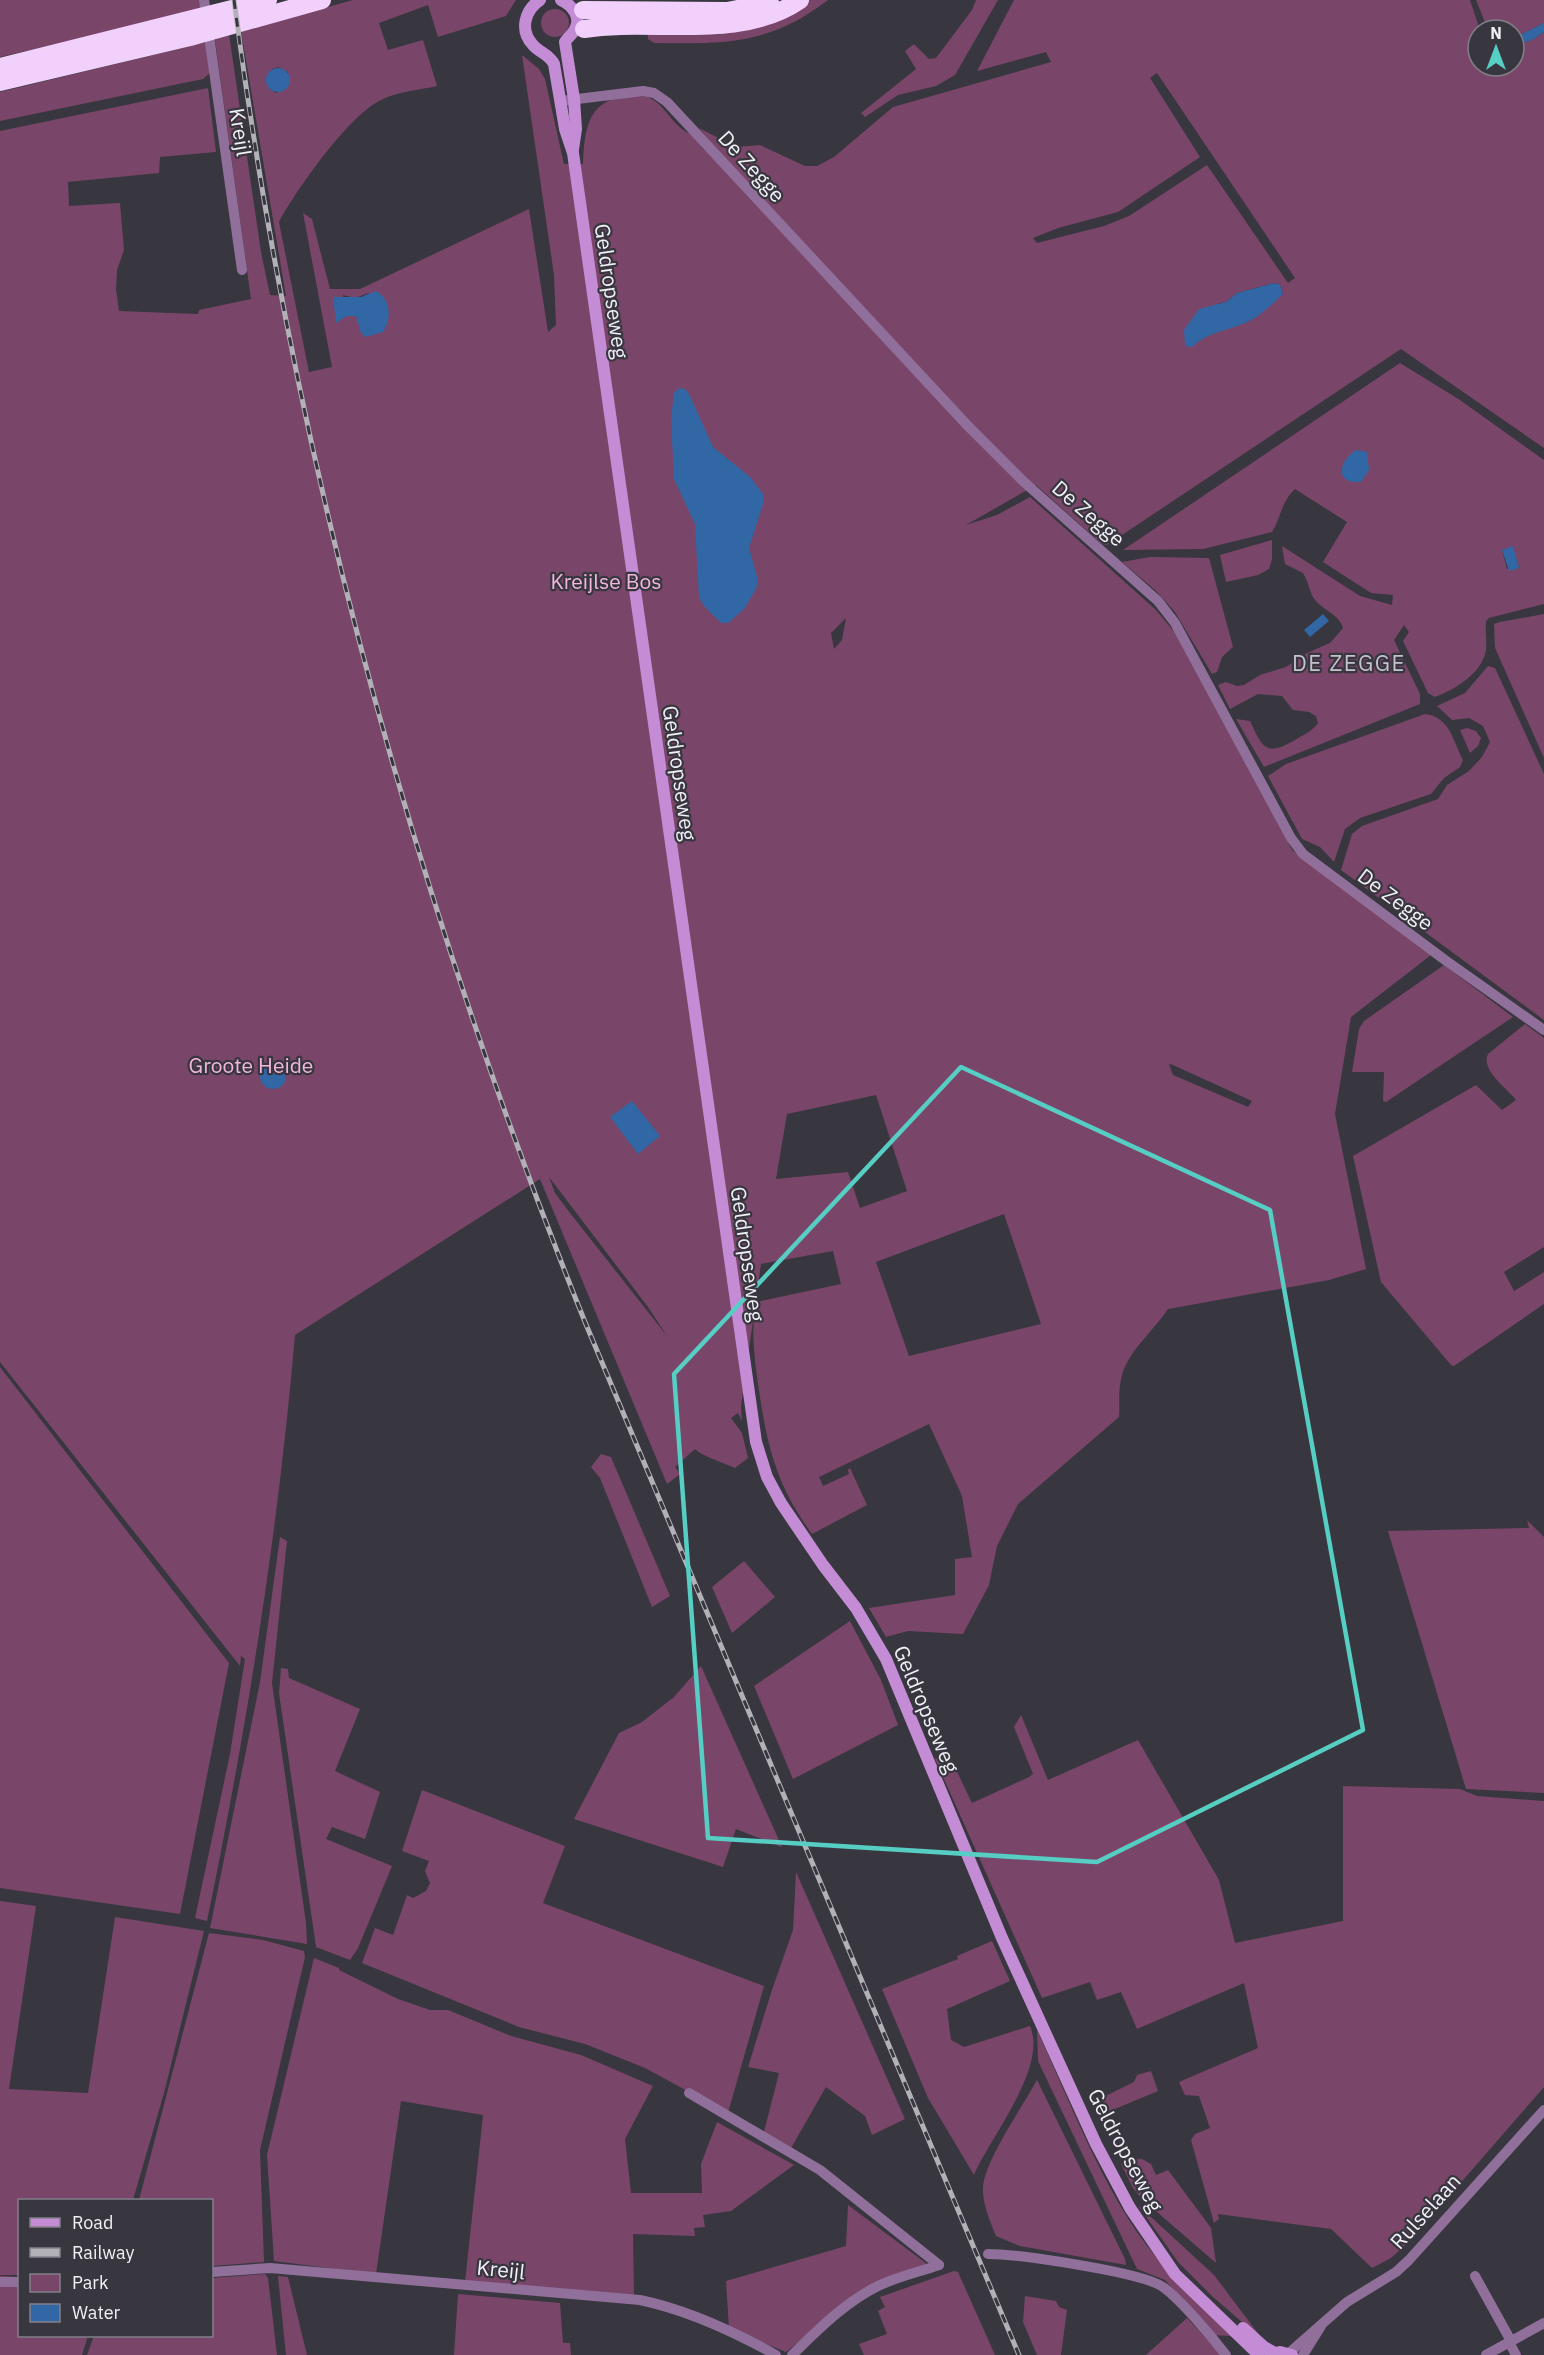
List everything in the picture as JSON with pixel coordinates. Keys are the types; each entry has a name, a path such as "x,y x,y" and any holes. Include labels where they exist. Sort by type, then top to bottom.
{"highway":[{"path":"0,82 189,29 268,0"},
{"path":"0,67 293,9 322,0"},
{"path":"580,14 606,11 727,11 751,8 778,0"},
{"path":"580,14 646,24 736,24 779,12 800,0"}],"main road":[{"path":"540,0 527,16 531,42 548,55 554,64 573,153"},
{"path":"529,30 534,17 546,0"},
{"path":"561,0 580,14 567,46 576,129 573,153"},
{"path":"529,30 545,45 567,46"},
{"name":"Geldropseweg","path":"573,153 756,1442 767,1477 781,1503 823,1565 856,1608 886,1659 1002,1938 1096,2144 1130,2208 1172,2265 1175,2274 1259,2355"},
{"name":"Geldropseweg","path":"1172,2265 1273,2354"},
{"path":"1273,2354 1290,2354"}],"street":[{"name":"Kreijl","path":"204,0 242,270"},
{"name":"De Zegge","path":"561,101 647,91 667,102 967,425 1029,486 1158,601 1175,623 1291,838 1303,854 1445,960 1544,1030"},
{"path":"688,2093 820,2170 939,2265 879,2286 850,2303 834,2314 792,2355"},
{"name":"Rulselaan","path":"1290,2354 1347,2302 1396,2272 1409,2260 1544,2110"},
{"path":"988,2254 1016,2254 1136,2277 1162,2286 1226,2355"},
{"name":"Kreijl","path":"213,2272 270,2268 640,2301 669,2306 742,2336 776,2355"},
{"path":"1474,2276 1515,2355"},
{"path":"0,2282 18,2282"},
{"name":"Rulselaan","path":"1303,2355 1322,2323"},
{"path":"1486,2355 1544,2323"}],"highlighted area":[{"path":"961,1067 1270,1210 1363,1730 1097,1862 708,1838 674,1374"}],"green space":[{"path":"0,0 199,0 201,11 0,57"},
{"path":"353,0 516,0 506,16 438,37 428,5 379,23 388,50 423,40 437,86 396,94 383,99 356,119 325,153 279,222 309,372 332,367 303,213 312,219 330,289 360,289 529,209 548,332 556,325 554,275 522,55 539,69 545,79 564,164 583,164 590,120 602,104 612,99 638,96 649,97 658,103 682,129 694,135 703,149 716,149 699,128 736,147 760,145 805,166 817,166 834,157 893,107 1051,62 1046,52 977,71 1014,0 1470,0 1476,18 1466,18 1466,78 1526,78 1526,42 1544,32 1544,448 1401,349 1107,545 1102,544 1036,485 966,525 997,515 1030,497 1156,610 1177,635 1292,850 1431,955 1351,1017 1335,1114 1366,1269 1329,1280 1168,1309 1128,1360 1121,1380 1119,1417 1018,1504 997,1546 989,1585 963,1634 908,1631 886,1637 869,1608 955,1595 955,1559 972,1557 962,1496 929,1424 819,1477 823,1486 849,1474 850,1468 867,1505 812,1534 789,1498 769,1445 754,1353 754,1314 741,1406 742,1421 738,1413 731,1418 742,1433 748,1458 735,1468 695,1449 675,1467 680,1474 667,1484 540,1179 295,1335 280,1483 260,1630 207,1921 195,1918 230,1754 245,1659 241,1656 240,1666 0,1362 0,131 208,88 216,152 160,157 159,173 68,182 69,206 120,203 124,250 117,270 116,289 119,311 198,314 199,310 251,299 215,40 229,34 261,252 270,295 286,296 241,31","holes":["278,67 288,72 288,86 276,93 270,89 268,80 272,69","1157,73 1295,278 1288,283 1207,165 1129,216 1104,226 1037,243 1033,238 1058,228 1118,212 1200,157 1150,78","1275,283 1280,285 1283,294 1249,321 1211,333 1193,345 1217,304 1226,302 1237,293","369,293 358,320 356,316 347,316 343,295 355,298","846,618 842,640 834,649 831,633","1169,1064 1173,1065 1252,1101 1248,1107 1173,1075","876,1095 907,1191 860,1208 848,1172 776,1179 787,1114","549,1177 648,1307 667,1336 555,1193","1004,1214 1041,1324 909,1356 876,1262","833,1251 841,1284 756,1302 754,1311 761,1264"]},
{"path":"804,0 828,0 786,26 745,39 702,43 654,43 648,39 647,27"},
{"path":"976,0 998,0 955,75 936,86 898,95 865,117 861,113 916,69 905,51 914,44 929,59 936,58 972,10"},
{"path":"1476,0 1544,0 1544,23 1526,32 1526,18 1483,18"},
{"path":"555,9 565,13 569,23 565,33 555,37 545,33 541,23 545,13"},
{"path":"207,42 211,72 203,79 0,121 0,92"},
{"path":"1400,363 1460,400 1544,460 1544,604 1489,618 1486,621 1486,650 1479,666 1459,685 1435,697 1428,693 1403,641 1409,632 1404,625 1394,640 1420,694 1420,704 1264,767 1236,719 1250,721 1266,747 1277,748 1311,731 1318,723 1316,716 1309,712 1293,710 1282,696 1258,694 1230,709 1218,685 1226,682 1237,686 1244,685 1260,675 1286,667 1307,653 1330,643 1343,628 1335,616 1315,600 1303,573 1285,564 1282,546 1360,596 1392,605 1393,595 1371,593 1323,562 1347,522 1295,489 1287,499 1272,532 1203,549 1123,550","holes":["1513,547 1519,568 1507,569 1502,550"]},
{"path":"1272,540 1272,559 1269,569 1258,575 1226,582 1220,555"},
{"path":"1150,557 1209,558 1233,647 1222,657 1217,672 1212,674 1175,612 1155,590 1122,562"},
{"path":"1544,614 1544,758 1495,648 1494,624"},
{"path":"1488,666 1495,668 1544,774 1544,1020 1341,870 1352,834 1362,826 1438,799 1447,785 1469,771 1482,757 1490,742 1483,726 1469,718 1452,720 1437,706 1465,693"},
{"path":"1425,714 1440,720 1450,731 1463,760 1460,767 1444,778 1431,794 1360,818 1345,829 1334,862 1320,847 1302,839 1268,776 1286,764"},
{"path":"1467,728 1476,731 1481,738 1478,746 1470,753 1460,730"},
{"path":"1444,965 1513,1017 1386,1102 1383,1101 1384,1072 1352,1072 1359,1029 1364,1021"},
{"path":"1525,1024 1544,1038 1544,1247 1504,1272 1514,1291 1544,1272 1544,1304 1454,1366 1381,1282 1353,1156 1476,1085 1502,1110 1516,1100 1491,1073 1487,1060 1488,1054"},
{"path":"0,1367 229,1663 180,1914 0,1888"},
{"path":"601,1454 611,1457 670,1596 652,1607 600,1478 591,1467"},
{"path":"1527,1520 1544,1537 1544,1793 1466,1789 1388,1531 1529,1528"},
{"path":"280,1537 287,1541 272,1683 307,1944 210,1928 260,1682"},
{"path":"744,1561 775,1597 732,1633 712,1587"},
{"path":"850,1621 881,1680 898,1725 793,1779 754,1686"},
{"path":"701,1666 782,1847 736,1829 723,1867 574,1819 619,1733 642,1722 674,1697"},
{"path":"281,1668 288,1669 289,1678 360,1709 335,1771 380,1792 365,1839 332,1827 326,1839 392,1866 358,1948 350,1960 316,1947 279,1693"},
{"path":"1021,1715 1048,1780 1138,1740 1219,1880 1235,1943 1343,1921 1343,1786 1460,1789 1477,1796 1544,1801 1544,2087 1410,2241 1391,2258 1372,2268 1331,2229 1218,2214 1219,2219 1214,2223 1191,2140 1195,2134 1210,2128 1199,2096 1185,2095 1179,2082 1258,2048 1244,1983 1137,2029 1121,1992 1097,2000 1090,1982 1042,1998 935,1759 948,1753 972,1803 1029,1777 1033,1774 1014,1727"},
{"path":"422,1790 565,1846 543,1903 764,1986 728,2113 645,2068 585,2044 519,2027 362,1963 375,1928 393,1935 407,1895 413,1898 426,1891 430,1883 425,1871 429,1861 402,1851"},
{"path":"796,1872 905,2119 872,2135 865,2116 826,2087 791,2148 764,2132 779,2073 748,2067 793,1930"},
{"path":"0,1901 36,1906 9,2089 88,2093 115,1917 204,1931 164,2093 133,2199 18,2199 18,2275 0,2275"},
{"path":"209,1933 263,1940 304,1951 305,1957 260,2150 264,2262 213,2266 213,2199 139,2199"},
{"path":"992,1941 1010,1981 947,2009 951,2040 964,2047 1030,2026 1033,2043 1025,2081 974,2175 928,2098 882,1989 958,1959 957,1956"},
{"path":"314,1958 339,1968 398,1999 430,2010 448,2010 511,2036 581,2055 653,2086 625,2139 631,2193 702,2193 701,2164 717,2122 794,2165 731,2211 703,2215 705,2227 694,2228 695,2236 633,2234 634,2298 465,2282 483,2115 401,2101 376,2274 274,2261 267,2155"},
{"path":"1037,2030 1091,2151 1129,2220 1168,2271 1244,2345 1230,2336 1212,2335 1165,2280 1137,2269 1038,2061"},
{"path":"1151,2071 1158,2091 1098,2116 1091,2103 1134,2082 1137,2075"},
{"path":"1037,2080 1126,2265 1020,2246 996,2236 984,2199 985,2176 997,2148"},
{"path":"1142,2159 1151,2164 1156,2175 1168,2170 1211,2228 1216,2263 1142,2199 1133,2188 1121,2164 1126,2160"},
{"path":"848,2205 931,2267 857,2296 786,2352 729,2329 726,2281 846,2246"},
{"path":"1138,2205 1214,2275 1263,2340 1213,2297 1178,2262"},
{"path":"954,2271 958,2272 995,2355 864,2355 859,2344 887,2334 878,2311 885,2307 880,2297"},
{"path":"265,2274 268,2278 277,2355 87,2355 94,2337 213,2337 213,2278"},
{"path":"0,2276 18,2277 18,2337 88,2337 82,2355 0,2355"},
{"path":"278,2276 288,2277 307,2355 286,2355"},
{"path":"458,2294 560,2303 563,2343 570,2343 571,2355 454,2355"},
{"path":"1025,2296 1056,2301 1059,2307 1067,2310 1061,2355 1037,2355 1023,2322"},
{"path":"1187,2318 1222,2355 1146,2355 1147,2354"}],"water":[{"path":"1544,23 1544,32 1532,40 1526,42 1526,32"},
{"path":"278,68 286,72 290,80 286,88 278,92 270,88 266,80 270,72"},
{"path":"1275,283 1280,285 1283,294 1258,316 1205,338 1192,347 1185,346 1184,330 1199,309 1226,302 1237,293"},
{"path":"376,291 385,299 389,315 383,332 366,337 361,333 356,316 347,316 336,323 333,297 361,297"},
{"path":"679,388 685,389 689,394 713,447 750,477 763,494 763,504 749,548 758,580 756,589 744,609 728,623 721,623 704,606 699,597 695,524 674,479 671,419 674,393"},
{"path":"1356,450 1367,452 1369,470 1361,482 1346,479 1342,471 1346,460"},
{"path":"1513,546 1519,568 1509,571 1502,550"},
{"path":"1323,614 1329,621 1310,637 1304,630"},
{"path":"273,1063 282,1067 286,1076 282,1085 273,1089 264,1085 260,1076 264,1067"},
{"path":"632,1101 660,1136 638,1154 610,1117"}],"railway":[{"path":"234,0 259,170 290,339 326,506 368,672 414,837 466,1000 523,1162 585,1322 1019,2355"}],"district":[{"name":"DE ZEGGE","path":"1349,662"}],"park label":[{"name":"Kreijlse Bos","path":"606,581"},
{"name":"Groote Heide","path":"251,1065"}]}
